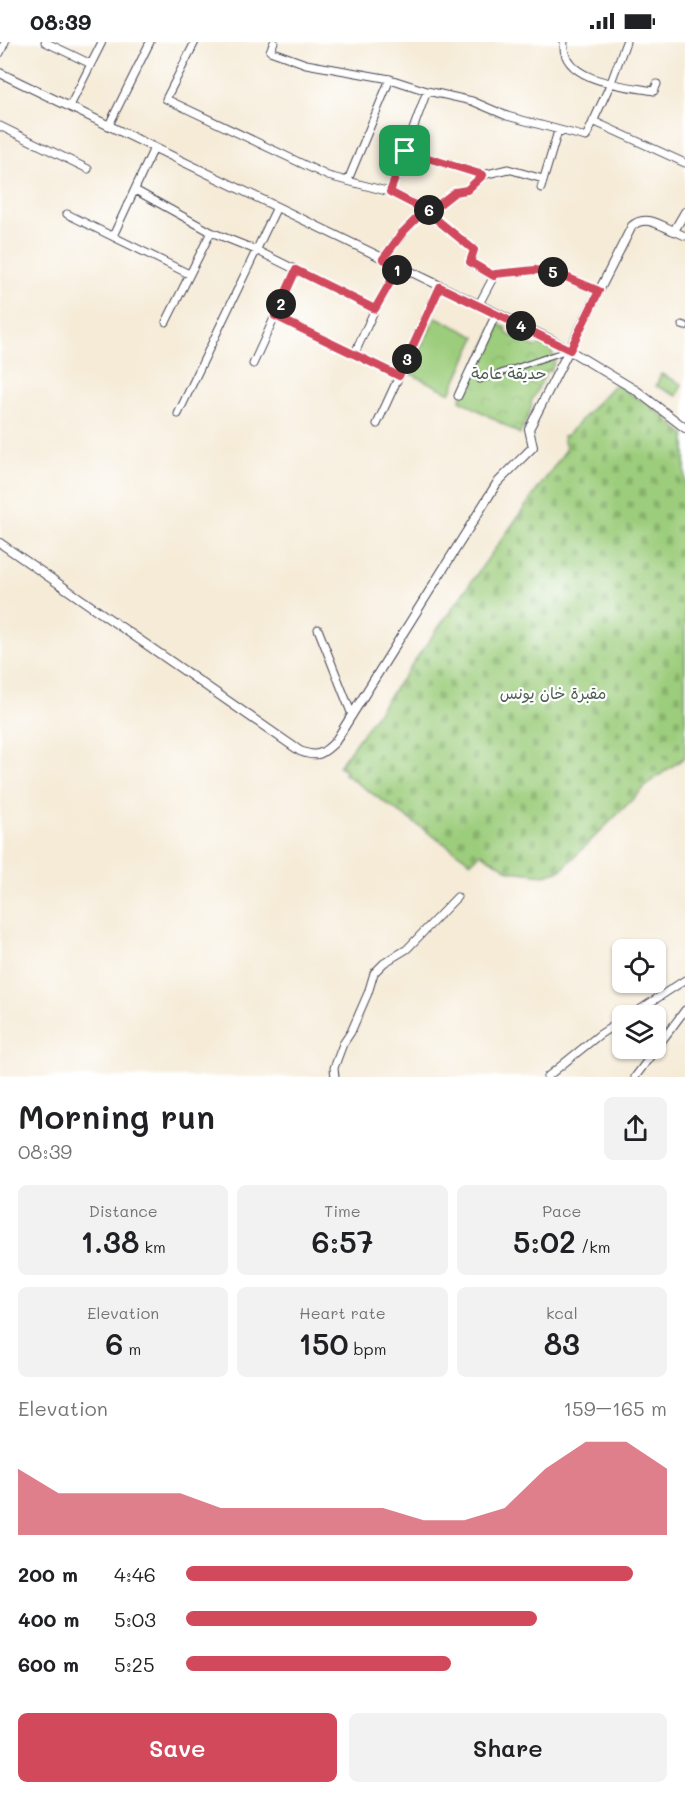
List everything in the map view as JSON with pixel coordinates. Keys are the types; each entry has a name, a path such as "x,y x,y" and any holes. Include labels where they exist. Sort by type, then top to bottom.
{"street":[{"path":"0,53 5,42"},
{"path":"70,106 102,42"},
{"path":"109,125 150,42"},
{"path":"195,42 166,99 328,176 390,192 425,210 474,250 470,262 494,276"},
{"path":"274,42 270,51 285,58 390,79 427,91 472,101 507,116 586,137 610,85 626,42"},
{"path":"564,42 565,52 573,67 610,85 654,91 657,84"},
{"path":"50,43 91,64"},
{"path":"0,73 570,350 637,391 685,428"},
{"path":"348,180 390,79"},
{"path":"390,192 427,91"},
{"path":"593,120 685,163"},
{"path":"0,126 88,169"},
{"path":"541,188 558,131"},
{"path":"112,236 154,148"},
{"path":"405,151 483,175"},
{"path":"383,259 403,232 425,210 432,210 455,192 467,190 483,175 508,169 543,179"},
{"path":"135,190 212,232 256,250 375,309"},
{"path":"178,414 276,207"},
{"path":"674,231 685,212"},
{"path":"67,214 189,274"},
{"path":"0,543 300,751 309,754 323,754 335,742 497,483 533,447 529,429 632,226 644,219 685,236"},
{"path":"166,322 212,232"},
{"path":"354,355 375,309 399,267"},
{"path":"253,364 296,270"},
{"path":"478,306 495,274 535,270 554,272 598,291"},
{"path":"377,424 440,287"},
{"path":"458,396 496,314"},
{"path":"275,316 399,376"},
{"path":"480,380 570,350"},
{"path":"318,629 352,715"},
{"path":"335,1077 334,1068 343,1044 351,1032 374,973 384,963 407,949 457,897"},
{"path":"647,1005 685,980"},
{"path":"635,1077 685,1010"},
{"path":"547,1077 612,1027"}],"green space":[{"path":"436,317 476,337 450,393 409,373"},
{"name":"حديقة عامة","path":"496,323 506,328 507,334 535,347 541,345 551,349 555,361 551,370 547,371 531,402 532,406 520,434 460,400"},
{"path":"661,374 682,384 677,396 656,386"},
{"name":"مقبرة خان يونس","path":"613,386 618,386 654,408 685,435 685,757 650,782 561,870 545,875 510,871 481,853 471,862 344,774 346,771 339,766 566,450 563,436 567,435"}],"route":[{"path":"405,151 390,192 425,210 403,232 383,259 399,267 375,309 296,270 275,316 399,376 440,287 570,350 599,291 554,272 535,270 495,274 494,276 470,262 474,250 425,210 432,210 439,206 455,192 467,190 483,175 405,151"}]}
